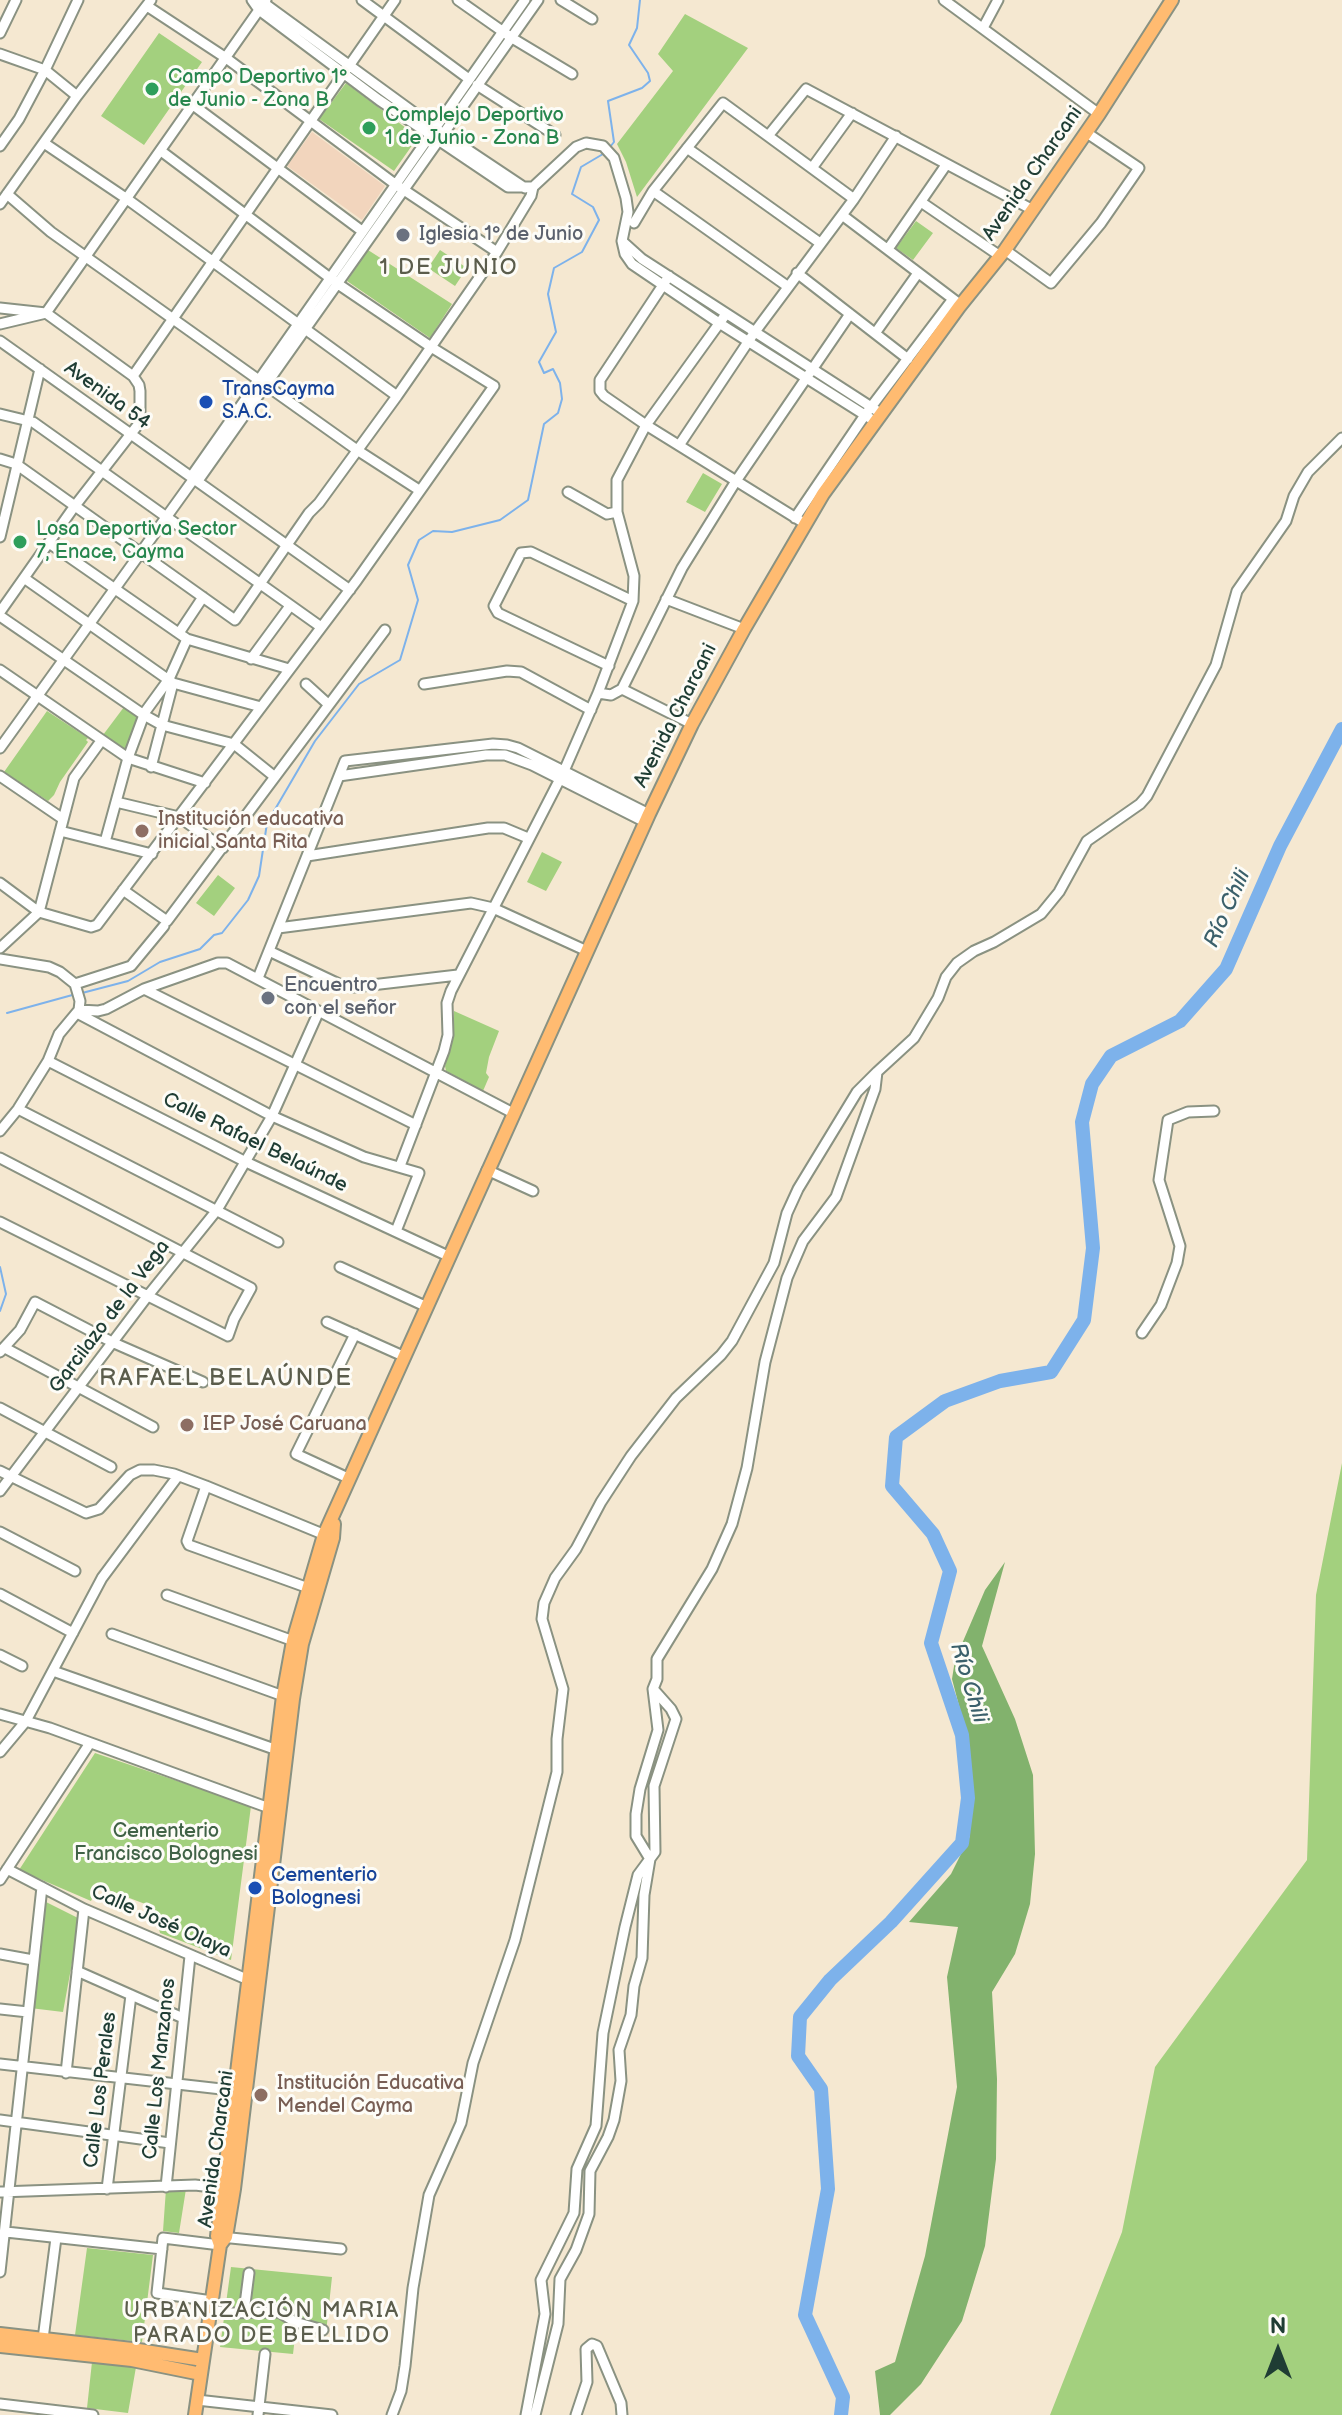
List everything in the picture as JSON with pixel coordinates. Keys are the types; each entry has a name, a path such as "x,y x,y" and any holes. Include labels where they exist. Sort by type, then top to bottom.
{"main road":[{"name":"Avenida Charcani","path":"195,2415 230,2189 288,1698 312,1589 348,1478 647,818 692,724 800,520 873,414 957,302 1002,253 1033,210 1087,133 1172,0"},
{"path":"0,2334 132,2349 202,2367"},
{"path":"0,2346 202,2367"}],"street":[{"path":"0,33 16,0"},
{"path":"0,146 19,119 78,0"},
{"path":"252,0 262,3 505,186 529,188 576,147 586,143 606,149 618,171 628,212 622,241 666,280 873,414 908,359 957,302 842,215"},
{"path":"362,0 473,82 555,135"},
{"path":"133,376 395,0"},
{"path":"458,0 507,35 572,74"},
{"path":"507,35 525,0"},
{"path":"0,748 193,480 200,478 262,383 473,82 507,35 538,0"},
{"path":"561,0 592,19"},
{"path":"944,0 1099,114"},
{"path":"983,28 998,0"},
{"path":"0,204 77,96 149,3 399,187 497,252"},
{"path":"0,324 46,313 262,3"},
{"path":"0,54 45,70 77,96"},
{"path":"768,136 806,89 1033,210"},
{"path":"634,223 653,191 723,103 854,199"},
{"path":"193,105 362,231"},
{"path":"812,168 852,113"},
{"path":"921,202 1051,283 1101,223 1139,168 1087,133"},
{"path":"680,444 751,337 854,199 896,136"},
{"path":"44,143 127,199 397,396"},
{"path":"687,148 820,243"},
{"path":"0,883 39,912 95,927 350,590 494,386 334,281 161,151"},
{"path":"888,249 946,165"},
{"path":"334,281 362,231 399,187"},
{"path":"0,459 16,464 235,620 497,252 531,196 529,188"},
{"path":"653,191 787,286"},
{"path":"7,194 51,232 357,450 419,490"},
{"path":"797,273 908,359"},
{"path":"876,332 918,273"},
{"path":"666,280 599,385 604,396 800,520"},
{"path":"0,308 46,313 133,376 139,385 140,420 74,507 0,614 63,662 144,715 162,725 234,744 275,777"},
{"path":"598,693 611,695 622,689 682,568 736,481 850,314"},
{"path":"400,1166 437,1074 448,1035 447,1003 458,975 562,775 633,601 634,576 617,512 617,480 646,425 722,318"},
{"name":"Avenida 54","path":"0,341 350,590"},
{"path":"0,537 4,502 40,369"},
{"path":"0,414 33,422 321,627"},
{"path":"392,2415 401,2391 413,2288 429,2195 444,2168 461,2123 473,2063 515,1940 557,1772 563,1689 542,1619 544,1603 555,1578 576,1549 601,1502 631,1456 676,1398 732,1341 774,1263 787,1213 798,1189 852,1100 914,1038 938,998 946,977 957,963 1041,914 1059,892 1087,841 1147,796 1216,665 1237,591 1286,521 1301,482 1342,438"},
{"path":"568,492 607,514 617,512"},
{"path":"49,543 183,636 289,669"},
{"path":"609,666 498,613 494,606 521,553 531,552 633,601"},
{"path":"24,578 171,681 261,707"},
{"path":"151,767 183,636 203,597"},
{"path":"666,599 744,629"},
{"path":"251,659 290,606"},
{"path":"123,890 167,921 385,630"},
{"path":"0,670 128,758 205,783"},
{"path":"424,684 507,671 521,672 591,710"},
{"path":"105,842 128,758 144,715 171,681"},
{"path":"306,684 328,704"},
{"path":"622,689 692,724"},
{"path":"0,725 11,733"},
{"path":"0,948 39,912 74,778 101,741"},
{"path":"258,978 345,761 493,744 518,748 562,775 647,818"},
{"path":"339,776 495,754 515,757 562,775"},
{"path":"0,776 63,819"},
{"path":"116,802 179,817 223,848"},
{"path":"307,856 488,828 504,828 528,838"},
{"path":"60,831 152,854"},
{"path":"278,928 471,903 493,908 587,951"},
{"path":"0,1131 18,1109 48,1061 78,1000 131,966 164,926"},
{"path":"269,951 341,985 354,987 458,975"},
{"path":"0,959 55,969 78,1000 272,1116 364,1157 419,1173 396,1231"},
{"path":"78,1000 98,1011 144,989 218,963 227,963 513,1113"},
{"path":"144,989 416,1125"},
{"name":"Garcilazo de la Vega","path":"0,1491 5,1473 45,1432 217,1210 272,1116 319,1011"},
{"name":"Calle Rafael Belaúnde","path":"48,1061 246,1162 448,1256"},
{"path":"535,2415 558,2324 560,2279 576,2250 589,2214 590,2171 614,2120 621,2081 619,2050 631,2015 634,1986 642,1958 644,1895 650,1859 639,1844 636,1827 640,1789 658,1730 653,1689 659,1653 712,1569 732,1524 747,1468 765,1362 787,1278 803,1241 836,1197 875,1089 877,1072"},
{"path":"18,1109 278,1242"},
{"path":"1142,1333 1161,1305 1180,1246 1159,1180 1168,1120 1188,1112 1214,1111"},
{"path":"0,1158 251,1288 228,1336 146,1298 0,1222"},
{"path":"487,1170 533,1191"},
{"path":"340,1267 425,1306"},
{"path":"153,1427 3,1350 20,1330 35,1302 114,1343 203,1382"},
{"path":"327,1322 403,1356"},
{"path":"348,1478 296,1454 355,1334"},
{"path":"0,1408 111,1467"},
{"path":"5,1473 86,1513 99,1509 130,1475 140,1470 154,1470 206,1486 328,1536"},
{"path":"0,1752 26,1721 102,1578 178,1476"},
{"path":"206,1486 187,1541 189,1545 312,1589"},
{"path":"0,1532 75,1571"},
{"path":"0,1594 73,1633"},
{"path":"167,1595 298,1642"},
{"path":"112,1634 288,1698"},
{"path":"0,1655 22,1666"},
{"path":"53,1671 281,1751"},
{"path":"526,2415 545,2314 541,2280 574,2213 577,2169 598,2118 605,2017 638,1875 655,1852 654,1786 676,1719 653,1689"},
{"path":"0,1714 274,1810"},
{"path":"0,1880 90,1743"},
{"name":"Calle José Olaya","path":"7,1869 84,1909 254,1982"},
{"path":"0,2272 6,2232 5,2192 16,2122 42,1887"},
{"path":"66,2073 84,1909"},
{"path":"0,1954 33,1960"},
{"name":"Calle Los Manzanos","path":"166,2187 190,1956"},
{"path":"77,1971 183,2018"},
{"name":"Calle Los Perales","path":"107,2189 131,1995"},
{"path":"0,2009 28,2012"},
{"path":"0,2064 242,2091"},
{"path":"0,2120 170,2143"},
{"path":"5,2192 166,2187 230,2189"},
{"path":"6,2232 162,2249"},
{"path":"43,2339 56,2238"},
{"path":"323,2330 295,2322 279,2312 244,2312 157,2293 163,2238 221,2239 341,2249"},
{"path":"244,2312 249,2273"},
{"path":"576,2415 587,2382 586,2349 592,2344 597,2346 621,2403 622,2415"},
{"path":"258,2411 265,2354"},
{"path":"197,2400 258,2411 332,2415"},
{"path":"0,2404 93,2415"}],"shaded area":[{"path":"312,132 385,186 362,220 287,166"}],"green space":[{"path":"685,14 748,48 637,197 617,144 673,71 658,54"},
{"name":"Campo Deportivo 1º de Junio - Zona B","path":"159,33 202,62 144,145 101,116"},
{"name":"Complejo Deportivo 1 de Junio - Zona B","path":"346,83 418,137 394,171 319,119"},
{"path":"916,221 933,233 913,260 896,248"},
{"path":"368,250 452,304 430,338 347,281"},
{"path":"440,250 467,268 455,286 428,268"},
{"path":"703,473 722,484 705,512 686,502"},
{"path":"124,707 139,717 126,751 103,735"},
{"path":"47,711 88,738 48,801 4,772"},
{"path":"542,852 562,862 546,891 527,882"},
{"path":"218,875 235,888 214,916 196,903"},
{"path":"454,1011 499,1031 489,1057 486,1073 489,1077 483,1091 446,1071 454,1034"},
{"path":"1342,1463 1342,2415 1050,2415 1122,2232 1155,2067 1307,1860 1316,1595"},
{"path":"1005,1562 982,1646 1015,1719 1033,1775 1035,1854 1030,1904 1015,1954 992,1992 997,2079 996,2159 985,2246 962,2321 921,2384 890,2415 880,2415 875,2371 895,2362 925,2256 957,2087 947,1977 958,1927 909,1922 951,1874 970,1836 970,1748 952,1679 955,1660 985,1590"},
{"name":"Cementerio Francisco Bolognesi","path":"95,1753 251,1806 231,1960 160,1933 153,1907 98,1886 91,1901 19,1870"},
{"path":"46,1902 80,1919 63,2012 30,2008"},
{"path":"166,2189 186,2189 179,2233 163,2231"},
{"path":"87,2248 153,2255 142,2342 75,2335"},
{"path":"231,2267 332,2277 326,2333 296,2329 293,2354 220,2347"},
{"path":"92,2362 136,2367 128,2413 87,2408"}],"waterway":[{"path":"610,147 614,142 608,101 642,88 650,81 629,45 637,28 640,0"},
{"path":"82,993 128,981 160,962 200,949 214,935 222,933 248,900 259,876 267,823 315,741 359,684 400,660 418,600 408,565 419,540 433,531 452,532 500,520 528,500 544,424 558,413 562,399 560,383 553,369 544,373 539,362 556,332 548,294 554,268 582,252 599,220 593,207 572,194 581,167 603,154"},
{"name":"Río Chili","path":"841,2415 843,2397 805,2315 828,2189 821,2089 798,2056 800,2017 830,1980 891,1922 962,1843 968,1798 962,1735 931,1643 950,1571 933,1534 892,1486 896,1437 945,1401 1000,1381 1051,1372 1084,1320 1093,1248 1082,1122 1092,1084 1111,1056 1180,1021 1226,969 1280,846 1342,729"},
{"path":"7,1013 76,994"},
{"path":"0,1267 6,1294 0,1311"}],"place":[{"name":"Campo Deportivo 1º de Junio - Zona B","path":"152,89"},
{"name":"Complejo Deportivo 1 de Junio - Zona B","path":"369,128"},
{"name":"Iglesia 1º de Junio","path":"403,235"},
{"name":"TransCayma S.A.C.","path":"206,402"},
{"name":"Losa Deportiva Sector 7, Enace, Cayma","path":"20,542"},
{"name":"Institución educativa inicial Santa Rita","path":"142,831"},
{"name":"Encuentro con el señor","path":"268,998"},
{"name":"IEP José Caruana","path":"187,1425"},
{"name":"Cementerio Bolognesi","path":"255,1888"},
{"name":"Institución Educativa Mendel Cayma","path":"261,2095"}],"district":[{"name":"1 DE JUNIO","path":"449,268"},
{"name":"RAFAEL BELAÚNDE","path":"226,1379"},
{"name":"URBANIZACIÓN MARIA PARADO DE BELLIDO","path":"262,2324"}]}
